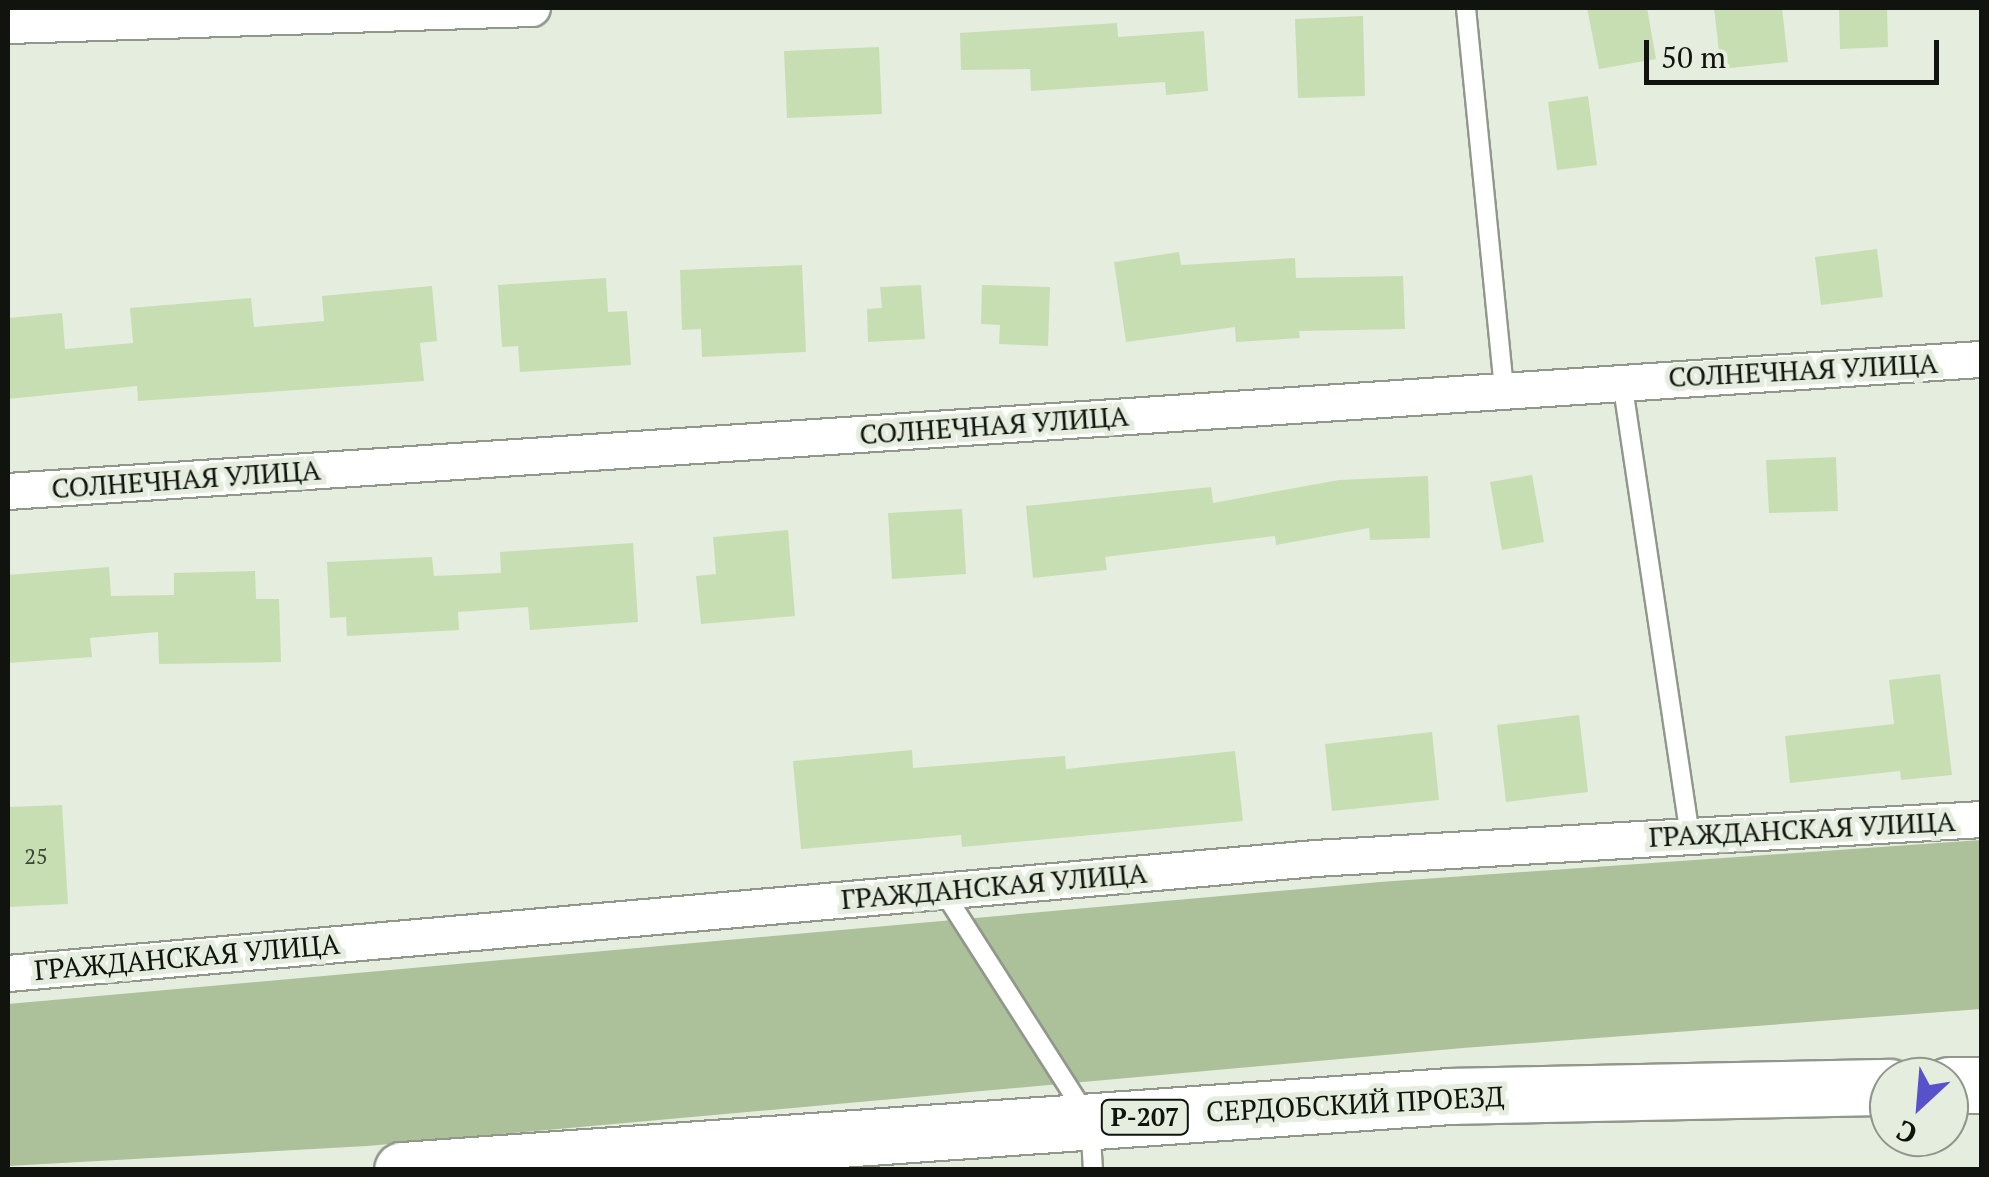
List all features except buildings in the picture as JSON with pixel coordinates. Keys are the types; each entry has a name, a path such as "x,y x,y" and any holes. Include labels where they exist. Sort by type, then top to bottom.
{"main road":[{"name":"СЕРДОБСКИЙ ПРОЕЗД","path":"402,1170 1092,1145 1451,1096 1869,1087"}],"street":[{"path":"8,25 532,8"},
{"name":"СОЛНЕЧНАЯ УЛИЦА","path":"8,491 1622,380 1982,359"},
{"name":"ГРАЖДАНСКАЯ УЛИЦА","path":"8,972 1316,858 1982,818"}],"lane":[{"path":"1466,8 1504,390"},
{"path":"1622,380 1690,836"},
{"path":"944,891 1092,1145"}],"green space":[{"path":"1981,840 1981,1009 1463,1048 367,1146 8,1166 8,1004 1380,882"}]}
